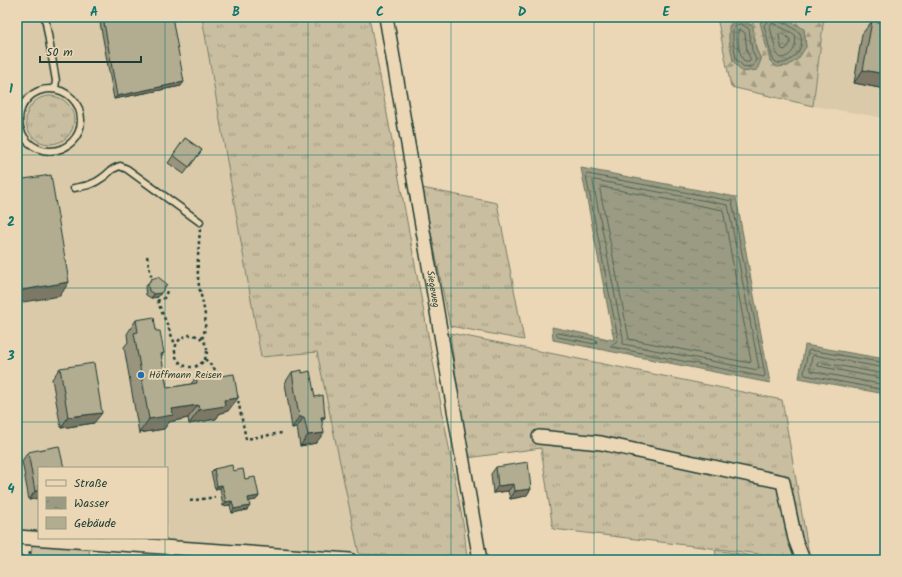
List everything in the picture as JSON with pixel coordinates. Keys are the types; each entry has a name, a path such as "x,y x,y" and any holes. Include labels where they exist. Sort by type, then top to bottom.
{"street":[{"name":"Siegeweg","path":"386,17 480,560"},
{"path":"538,437 601,444 783,482 795,539 803,560"},
{"path":"17,537 38,538"},
{"path":"46,539 350,560"}],"lane":[{"path":"45,17 56,81 55,88"},
{"path":"55,88 67,94 78,106 81,121 77,136 65,147 51,151 36,148 25,138 18,125 20,110 27,98 39,91 55,88"},
{"path":"74,188 90,186 103,178 110,170 120,166 200,222"}],"path":[{"path":"200,222 198,277 200,295 205,307 206,329 202,339"},
{"path":"147,256 152,282"},
{"path":"154,288 157,301 176,344 175,355 177,360 186,367 192,367 202,363 205,359 207,348 202,339 193,335 188,335 178,340 176,344"},
{"path":"157,301 164,298 168,289"},
{"path":"205,359 226,382"},
{"path":"237,393 246,439 282,433"},
{"path":"190,501 215,497"}],"shaded area":[{"path":"17,17 202,17 261,357 317,352 359,554 127,539 168,539 168,467 38,467 38,533 17,532"},
{"path":"824,17 866,17 885,20 885,118 813,106"}],"green space":[{"path":"202,17 369,17 464,528 467,558 359,554 317,352 261,357"},
{"path":"717,17 767,17 760,22 806,47 804,30 789,20 771,17 824,17 813,106 731,87","holes":["743,20 755,38 756,49"]},
{"path":"50,96 59,98 67,103 72,111 74,120 72,129 67,137 59,142 50,144 41,142 33,137 28,129 26,120 28,111 33,103 41,98"},
{"path":"422,188 497,203 524,340 450,326"},
{"path":"450,333 782,400 810,560 553,529 541,448 467,458"},
{"path":"32,544 89,548 90,560 31,560"},
{"path":"715,550 779,560 717,560"},
{"path":"93,554 162,560 94,560"}],"water":[{"path":"767,17 789,20 804,29 806,47 798,59 788,66 777,67 770,61 760,22"},
{"path":"743,20 753,26 756,49 761,60 757,70 742,72 733,61 729,40 729,27 735,21"},
{"path":"581,168 736,197 770,383 553,340 552,327 614,340"},
{"path":"805,345 885,359 885,394 799,378"}],"building":[{"path":"103,17 172,17 184,82 117,96"},
{"path":"872,21 885,23 885,74 863,70"},
{"path":"185,138 202,150 189,167 173,155"},
{"path":"51,175 69,282 17,291 17,180"},
{"path":"158,277 167,284 161,293 154,294 149,291 148,285 151,279"},
{"path":"154,317 156,331 160,331 164,353 161,354 167,388 197,383 196,377 219,373 220,376 234,374 238,398 224,400 225,406 199,410 198,405 172,409 173,415 149,419 134,333 138,332 136,320"},
{"path":"94,363 102,413 68,417 60,368"},
{"path":"302,370 302,373 310,371 315,397 323,395 325,417 321,417 324,433 308,435 304,417 299,417 292,372"},
{"path":"17,381 20,404 17,404"},
{"path":"17,436 21,462 17,463"},
{"path":"59,446 64,467 38,467 38,491 35,491 28,452"},
{"path":"528,462 531,489 515,491 514,484 498,486 496,467"},
{"path":"232,465 233,471 243,469 245,479 255,477 259,496 248,498 250,506 234,509 232,501 226,502 222,485 217,486 214,469"},
{"path":"17,556 23,556 23,560 17,560"}],"place":[{"name":"Höffmann Reisen","path":"141,375"}]}
